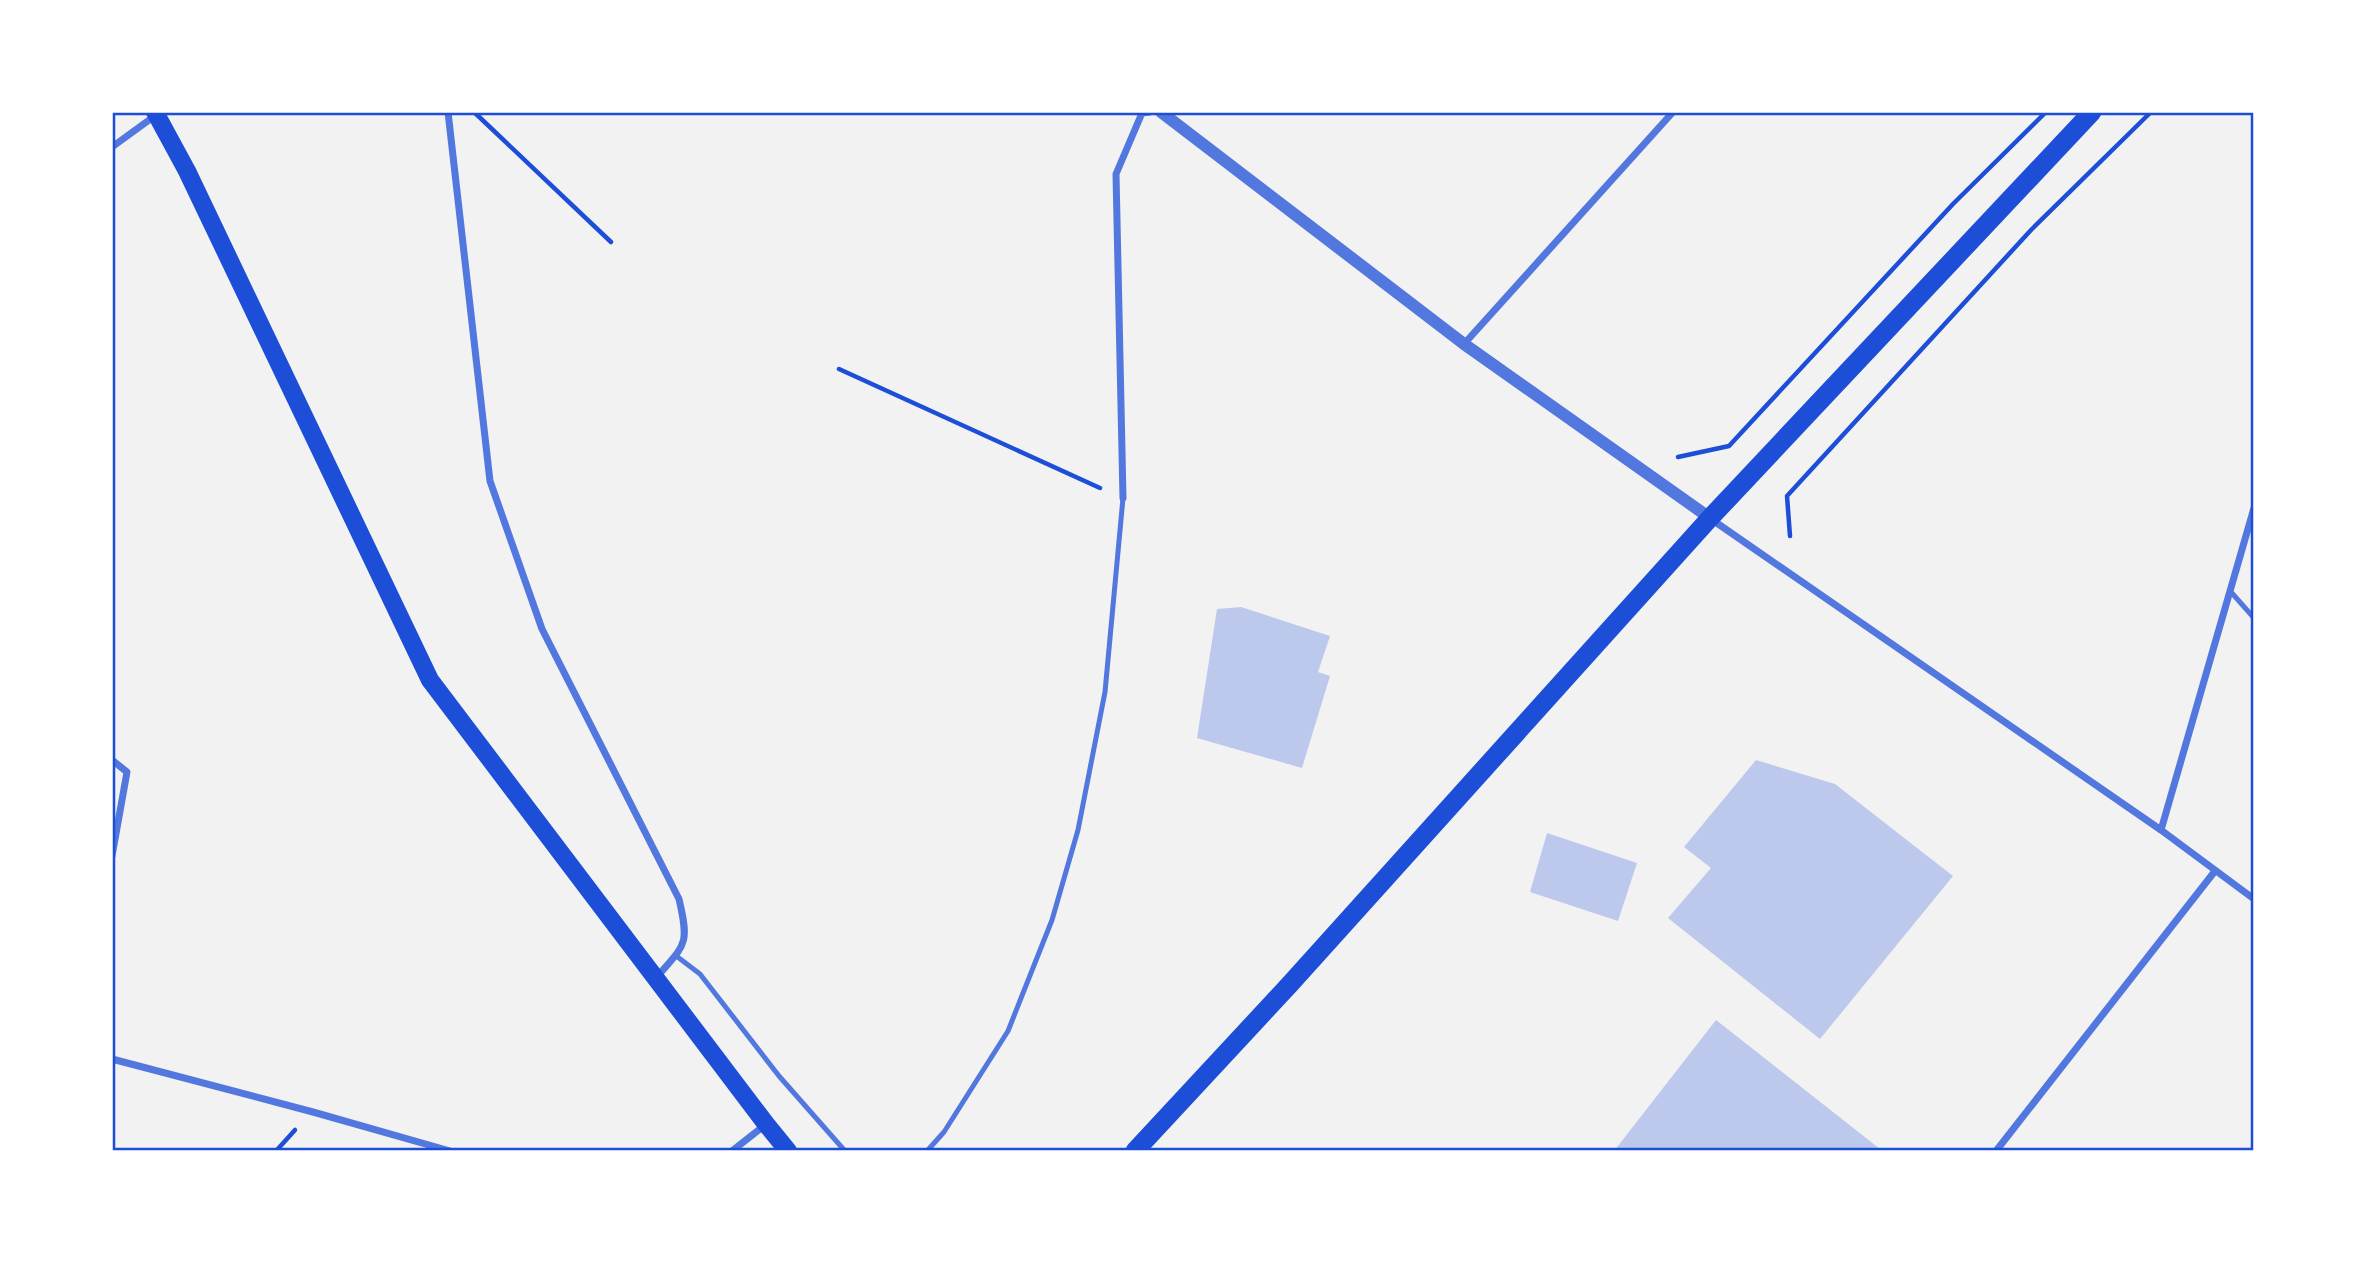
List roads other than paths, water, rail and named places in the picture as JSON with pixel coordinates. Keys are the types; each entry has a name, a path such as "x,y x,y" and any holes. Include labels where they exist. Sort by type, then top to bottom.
{"highway":[{"path":"1135,1151 1710,519 2092,112"}],"main road":[{"path":"156,113 187,171 430,680 788,1151"}],"street":[{"path":"448,112 490,481 542,629 679,899 684,923 684,946 655,979"},
{"path":"1124,498 1116,174 1142,113 1150,112"},
{"path":"1161,112 1464,344 1710,519 2161,830 2254,899"},
{"path":"1464,344 1673,112"},
{"path":"112,147 156,113"},
{"path":"2161,830 2254,508"},
{"path":"112,760 127,772 112,856"},
{"path":"1996,1151 2215,871"},
{"path":"112,1059 450,1151"},
{"path":"732,1151 765,1124"}],"lane":[{"path":"927,1151 943,1132 1008,1031 1052,920 1078,830 1105,692 1124,498"},
{"path":"2231,592 2254,618"},
{"path":"675,955 700,974 779,1076 845,1151"}]}
